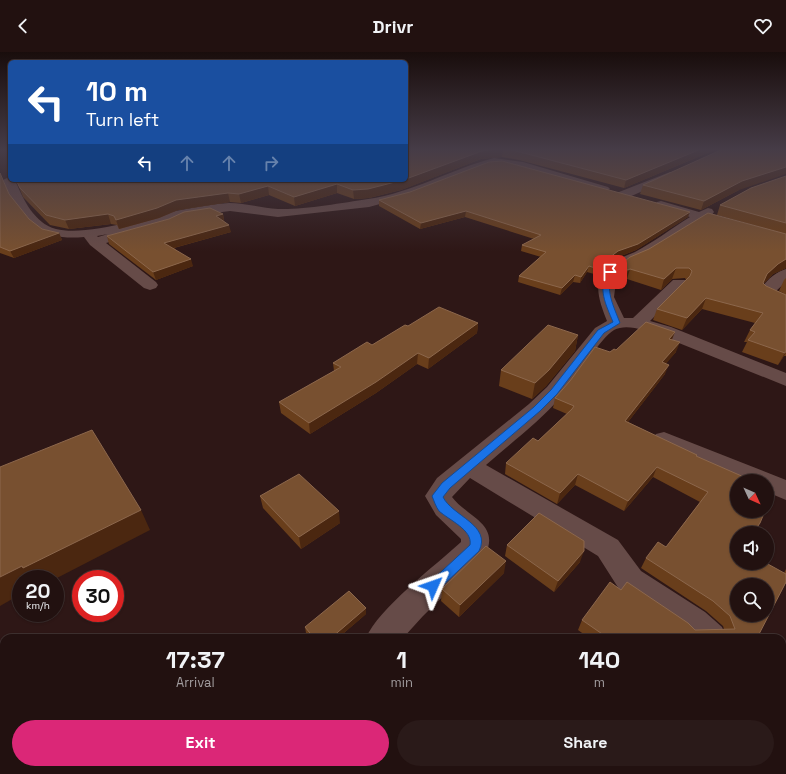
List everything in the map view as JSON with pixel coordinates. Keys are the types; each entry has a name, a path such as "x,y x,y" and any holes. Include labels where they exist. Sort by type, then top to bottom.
{"street":[{"path":"11,183 17,199 44,229 57,234 91,237 182,214 230,207 278,213 369,203 405,194 433,183"},
{"path":"582,183 786,240"},
{"path":"624,195 652,183"},
{"path":"617,323 606,297 607,278 610,272 620,264 640,255 701,216 722,205"},
{"path":"91,237 150,285"},
{"path":"786,274 769,288 767,293 786,302"},
{"path":"638,323 679,284"},
{"path":"386,634 412,606 475,547 476,536 470,529 442,507 438,496 446,485 537,409 554,392 601,332 607,327 617,323 638,323 782,372"},
{"path":"664,440 747,474"},
{"path":"469,466 608,548 630,580 694,622 706,634"},
{"path":"774,485 786,490"}],"building":[{"path":"0,183 4,183 9,194 29,219 42,229 59,233 10,251 0,247"},
{"path":"17,183 393,183 368,189 353,190 337,184 294,197 268,186 239,194 228,193 176,200 157,208 116,220 114,216 108,214 65,220 46,215 20,188"},
{"path":"435,183 582,183 690,212 638,244 618,251 609,258 602,267 599,266 595,268 589,266 581,277 575,275 562,288 519,276 546,252 522,245 541,235 466,211 421,223 379,200 410,192"},
{"path":"648,183 739,183 704,201 643,185"},
{"path":"766,183 786,183 786,223 720,205 751,188"},
{"path":"210,208 223,214 216,216 229,225 164,243 191,259 153,272 107,236 169,219 184,212"},
{"path":"708,213 786,234 786,259 767,274 763,283 766,286 786,295 785,353 748,340 755,332 750,330 763,313 706,298 687,318 657,309 690,276 692,271 689,268 676,268 664,279 630,269 628,270 621,268 621,264 630,257 649,249"},
{"path":"439,307 478,323 429,358 418,353 376,382 309,423 279,402 341,367 333,363 367,342 372,345 405,325 408,326"},
{"path":"646,322 675,332 669,339 680,342 662,362 669,365 625,421 697,455 696,456 737,474 730,474 730,518 762,518 758,526 730,526 730,570 774,570 774,567 786,574 786,582 774,605 774,578 730,578 730,616 713,601 646,558 658,542 666,547 708,492 657,467 628,501 578,474 560,493 506,463 533,438 538,441 572,409 574,406 555,398 570,381 595,347 610,352 614,349 616,350"},
{"path":"548,325 578,335 549,370 535,383 501,370"},
{"path":"92,430 141,510 23,568 22,566 0,577 0,467"},
{"path":"299,474 339,511 299,537 260,496"},
{"path":"539,513 584,541 584,551 558,581 507,545"},
{"path":"486,546 506,561 460,605 442,589"},
{"path":"610,582 621,590 627,582 688,623 695,630 735,629 732,622 765,622 759,634 602,634 582,620"},
{"path":"349,591 366,608 336,634 311,634 305,627"}],"route":[{"path":"433,586 475,547 476,542 476,536 470,529 442,507 438,496 446,485 537,409 554,392 601,332 607,327 617,323 606,297 607,278 610,272"}]}
